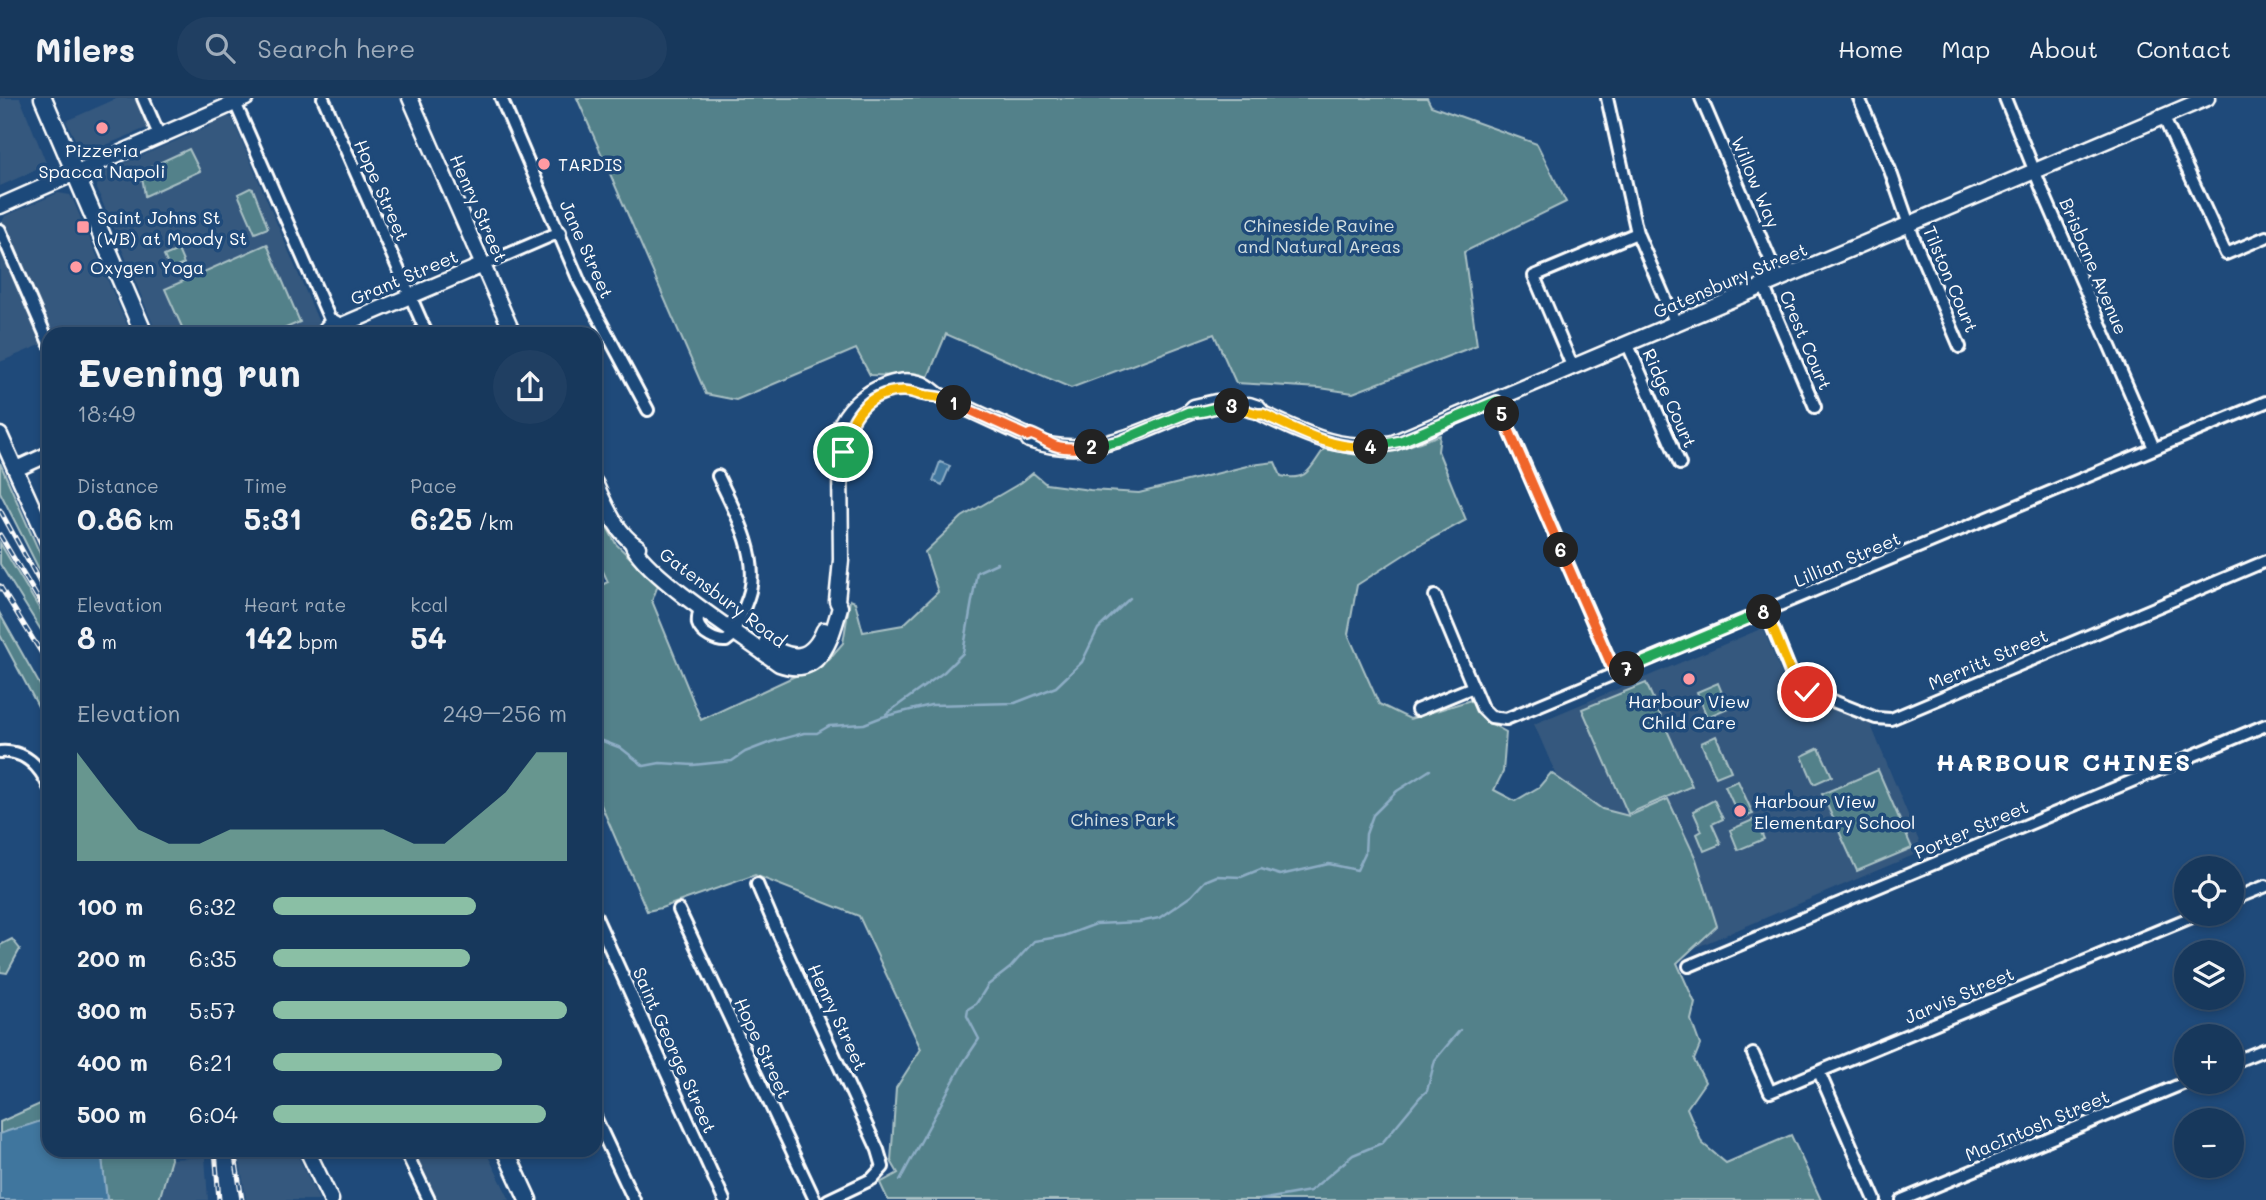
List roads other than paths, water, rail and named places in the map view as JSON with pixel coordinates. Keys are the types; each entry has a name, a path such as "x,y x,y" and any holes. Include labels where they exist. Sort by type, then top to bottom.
{"main road":[{"path":"43,98 141,327"},
{"path":"508,1157 528,1200"}],"street":[{"path":"143,98 160,137"},
{"name":"Hope Street","path":"323,98 424,327"},
{"name":"Henry Street","path":"410,98 510,327"},
{"name":"Jane Street","path":"501,98 580,283 648,410"},
{"path":"1607,98 1637,233 1676,324"},
{"name":"Willow Way","path":"1701,98 1779,280"},
{"name":"Tilston Court","path":"1859,98 1960,347"},
{"name":"Brisbane Avenue","path":"2005,98 2154,448"},
{"name":"Gatensbury Street","path":"1263,414 1325,441 1367,447 1401,441 2207,98"},
{"path":"0,206 238,100 330,327"},
{"path":"2163,117 2226,254 2266,237"},
{"path":"0,230 42,327"},
{"name":"Grant Street","path":"341,327 560,232"},
{"path":"1573,368 1534,276 1637,233"},
{"name":"Crest Court","path":"1764,287 1815,407"},
{"name":"Ridge Court","path":"1628,345 1680,464"},
{"name":"Gatensbury Road","path":"632,543 635,552 656,573 700,607 774,649 799,656 809,652 819,642 832,606 837,601 841,561 840,462 835,452 838,433 851,408 866,394 904,382 917,382 938,395 1027,436 1031,434 1050,444 1072,448 1103,445 1204,404 1216,402 1222,406 1244,408 1249,405 1258,408 1263,414"},
{"path":"1497,401 1615,673"},
{"name":"Lillian Street","path":"1473,687 1482,708 1491,718 1506,719 2266,402"},
{"path":"0,435 42,528"},
{"path":"16,469 42,457"},
{"path":"718,476 746,540 750,556 750,592 736,626"},
{"name":"Gatensbury Road","path":"602,496 619,528 632,543 736,626"},
{"name":"Merritt Street","path":"1766,611 1793,678 1800,688 1876,718 1891,719 2266,561"},
{"path":"1417,710 1473,687 1435,596"},
{"name":"Porter Street","path":"1689,966 2266,725"},
{"path":"3,751 24,756 42,774"},
{"name":"Henry Street","path":"757,884 776,931 878,1150 883,1167 873,1179 828,1200"},
{"path":"2244,895 2266,886"},
{"name":"Hope Street","path":"679,910 815,1200"},
{"name":"Jarvis Street","path":"1753,1054 1770,1092 2174,924"},
{"name":"Saint George Street","path":"602,930 724,1200"},
{"path":"2244,1058 2266,1049"},
{"path":"1819,1072 1875,1200"},
{"name":"MacIntosh Street","path":"1902,1200 2174,1087"},
{"path":"602,1132 634,1200"},
{"path":"310,1157 331,1200"},
{"path":"408,1157 429,1200"}],"waterway":[{"path":"886,714 944,672 963,653 977,572 997,563"},
{"path":"602,741 621,748 644,766 660,763 693,765 732,761 745,752 771,742 804,733 817,733 829,726 864,724 931,705 1015,703 1056,687 1082,662 1098,629 1130,598"},
{"path":"900,1180 963,1063 979,1039 967,1016 968,1009 976,1004 988,985 1010,968 1034,941 1064,936 1096,924 1159,918 1191,896 1205,881 1217,876 1241,877 1261,869 1280,875 1329,864 1357,870 1365,853 1366,834 1373,815 1397,791 1430,770"},
{"path":"1260,1200 1310,1191 1353,1155 1382,1143 1427,1091 1435,1060 1460,1030"}],"railway":[{"path":"0,510 42,586"},
{"path":"0,535 42,605"},
{"path":"0,586 42,654"},
{"path":"216,1157 219,1200"},
{"path":"235,1157 242,1200"}],"place":[{"name":"Pizzeria Spacca Napoli","path":"102,128"},
{"name":"TARDIS","path":"544,164"},
{"name":"Saint Johns St (WB) at Moody St","path":"83,227"},
{"name":"Oxygen Yoga","path":"76,267"},
{"name":"Harbour View Child Care","path":"1689,679"},
{"name":"Harbour View Elementary School","path":"1740,811"}],"district":[{"name":"HARBOUR CHINES","path":"2064,761"}],"park label":[{"name":"Chineside Ravine and Natural Areas","path":"1319,235"},
{"name":"Chines Park","path":"1123,819"}]}
